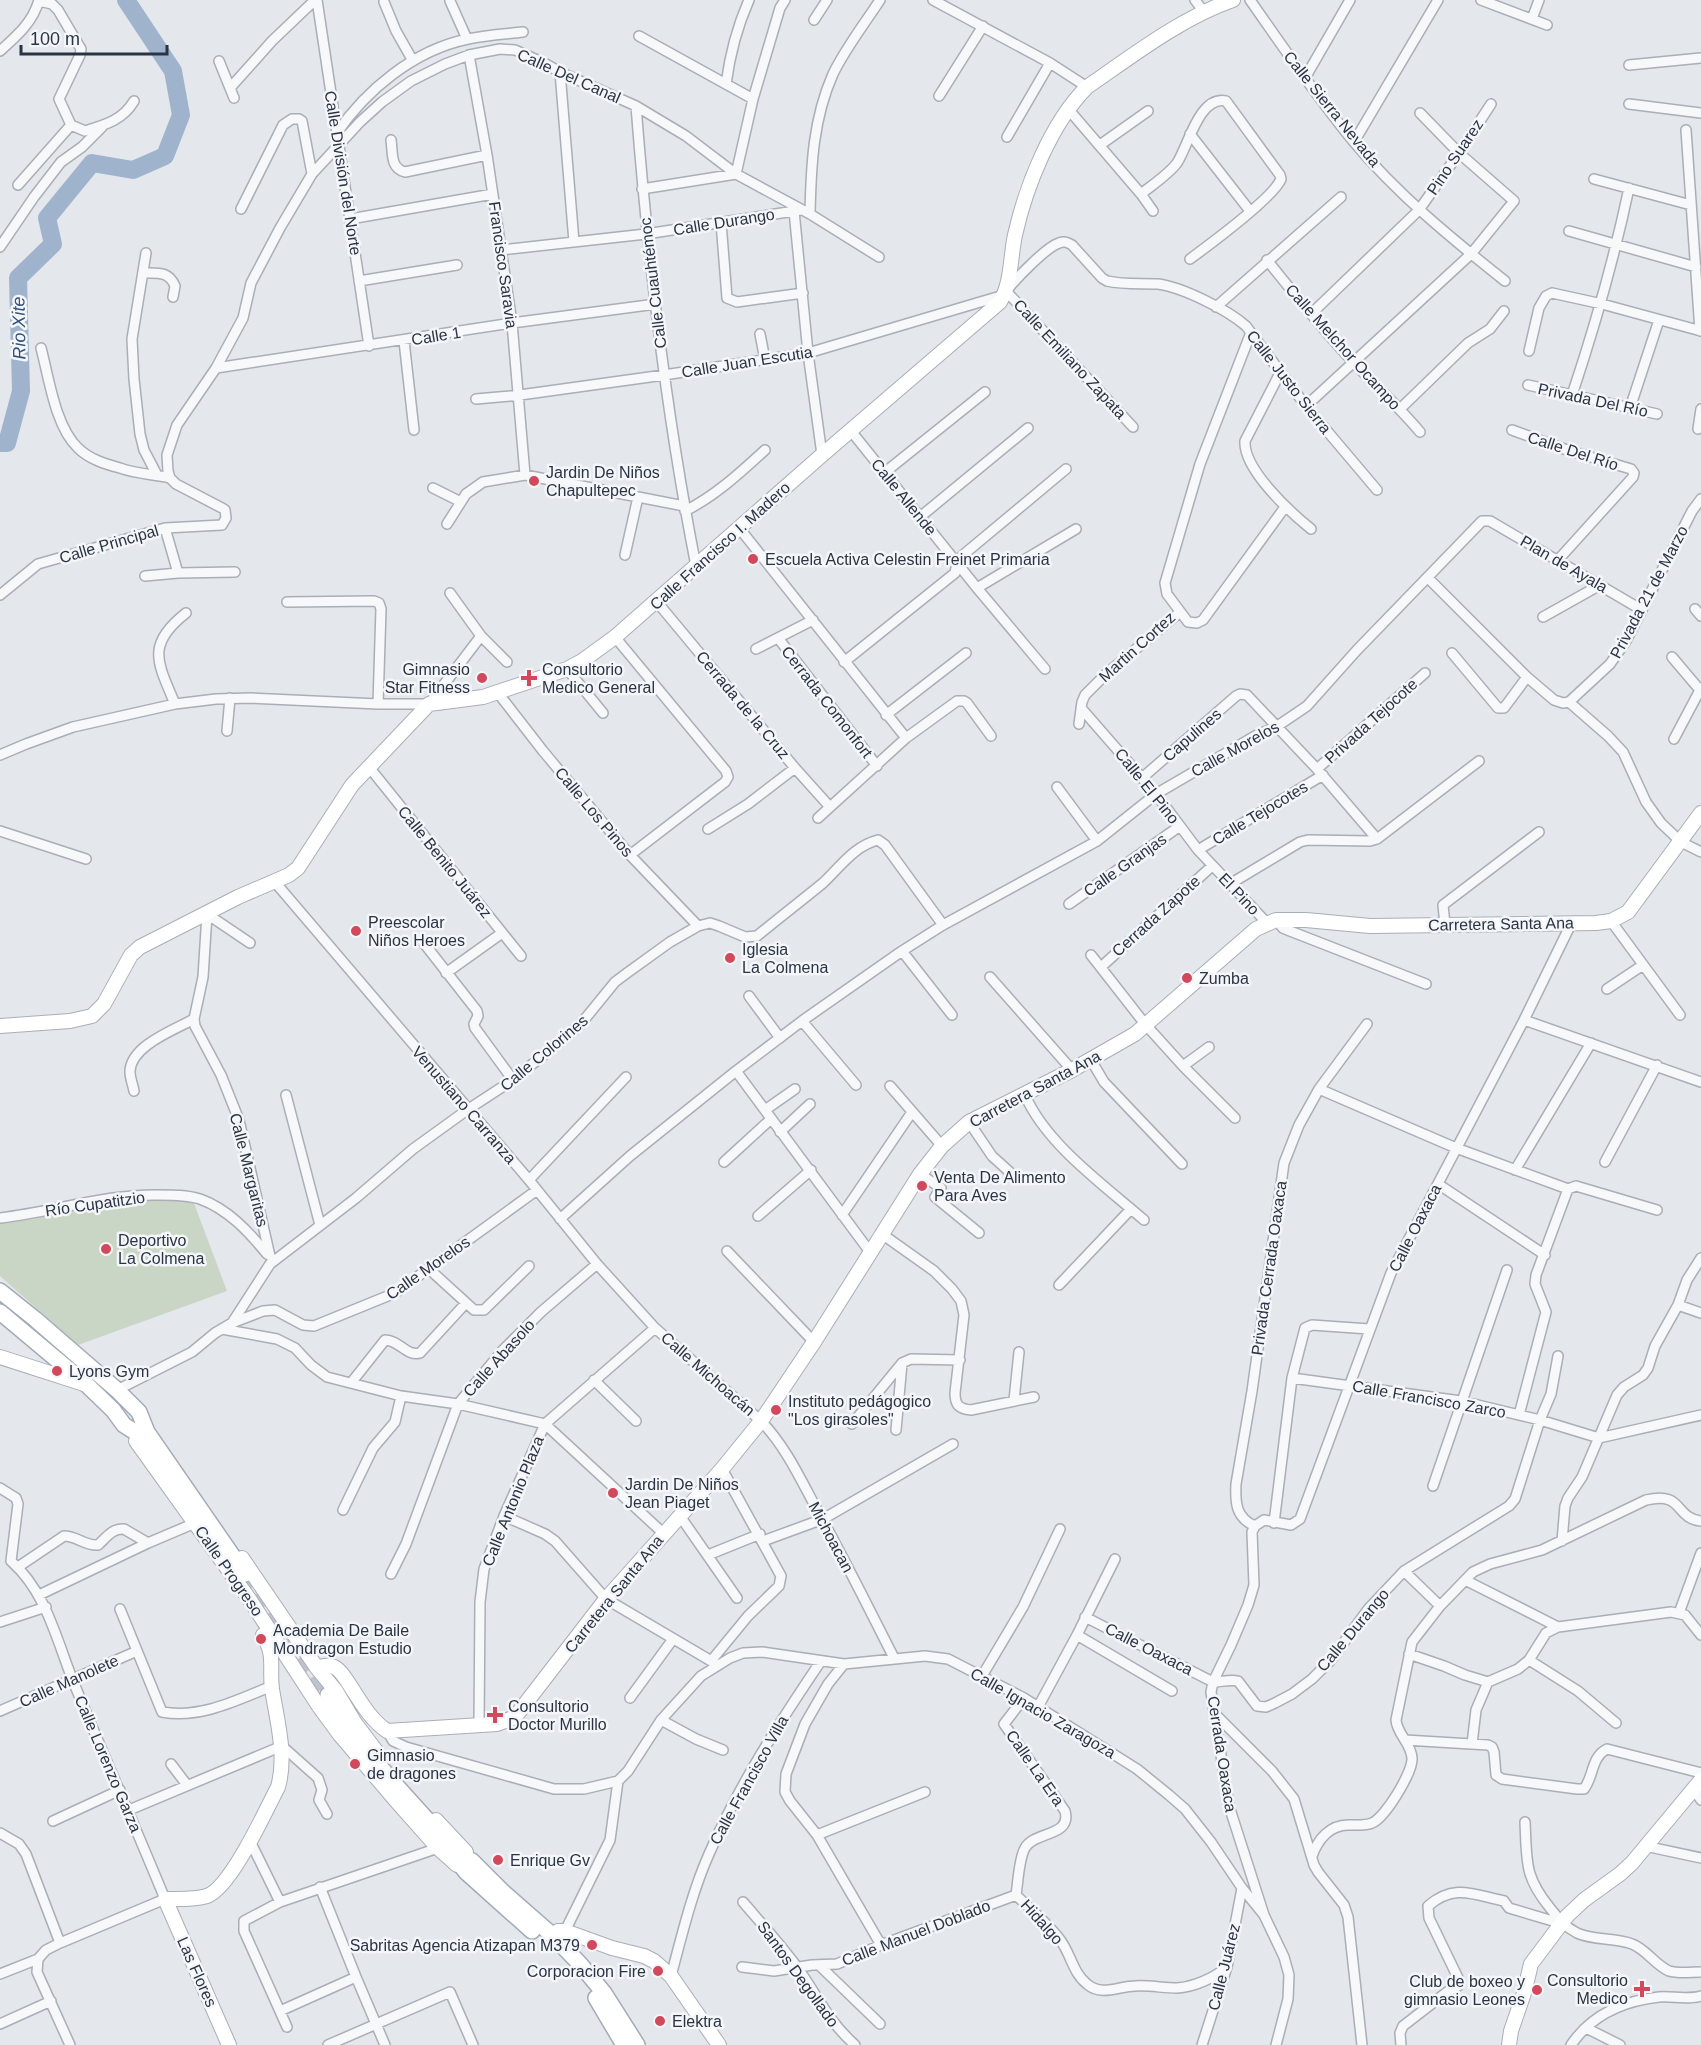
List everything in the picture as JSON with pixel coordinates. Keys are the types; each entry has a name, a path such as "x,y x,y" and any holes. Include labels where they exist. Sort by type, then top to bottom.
{"main road":[{"path":"1005,293 1027,190 1069,110 1087,87 1139,51 1204,12 1233,0"},
{"name":"Calle Francisco I. Madero","path":"429,704 498,693 567,669 582,661 657,602 822,455 994,309 1005,293"},
{"path":"0,1026 70,1021 92,1016 105,1004 131,956 140,947 289,875 298,868 352,785 429,704"},
{"path":"1611,921 1628,912 1701,813"},
{"name":"Carretera Santa Ana","path":"387,1731 503,1723 515,1717 606,1599 722,1469 761,1421 814,1342 920,1174 942,1146 969,1122 1025,1095 1135,1034 1256,928 1271,922 1306,920 1370,926 1571,924 1611,921"},
{"path":"0,1291 117,1390 139,1412 147,1432 247,1575 250,1600 248,1612 271,1649 272,1686 282,1746 281,1778 278,1787 250,1841 224,1882 210,1895 198,1898 165,1899"},
{"name":"Calle Progreso","path":"0,1312 86,1384 113,1410 250,1600 309,1691 368,1770 438,1848 469,1867"},
{"path":"0,1357 86,1384"},
{"path":"124,1425 138,1434 247,1575"},
{"name":"Calle Progreso","path":"247,1575 269,1599 317,1668"},
{"path":"250,1600 269,1599"},
{"path":"261,1618 275,1626 302,1661 317,1668 336,1691 355,1723 398,1778 451,1835 469,1867 559,1933 604,1993 637,2045"},
{"path":"309,1691 311,1675 317,1668 326,1665 335,1667 369,1716 387,1731"},
{"path":"326,1697 346,1731 378,1773 571,1969 594,1996 624,2045"},
{"path":"1509,2045 1531,1964 1567,1916 1584,1900 1620,1874 1698,1789"},
{"name":"Las Flores","path":"165,1899 229,2045"},
{"path":"559,1933 644,1956 654,1961 671,1976 719,2045"}],"street":[{"path":"230,87 316,0"},
{"name":"Calle División del Norte","path":"316,0 369,346"},
{"path":"726,84 731,51 749,0"},
{"path":"642,189 736,174 753,99 780,8 785,0"},
{"path":"813,20 827,0"},
{"path":"822,455 808,353 803,293 802,212 813,139 823,98 834,72 880,0"},
{"path":"933,0 1050,63 1087,87"},
{"path":"1195,0 1204,12"},
{"name":"Calle Sierra Nevada","path":"1250,0 1354,142 1419,210 1505,281"},
{"path":"1305,78 1350,0"},
{"path":"1354,142 1438,0"},
{"path":"1481,0 1547,25"},
{"path":"1532,19 1539,0"},
{"path":"0,51 20,33 32,18 39,1 52,4 81,49 58,99 71,125 85,131 104,125 117,119 128,110 134,101"},
{"path":"450,1 467,39"},
{"path":"384,2 413,61"},
{"path":"939,96 982,26"},
{"path":"336,134 346,119 372,91 413,61 445,46 467,39 523,32"},
{"path":"639,36 753,99"},
{"name":"Calle Del Canal","path":"170,478 167,455 177,425 216,368 243,318 251,283 312,174 382,102 411,81 469,55 500,49 515,50 636,106 686,136 736,174 879,258"},
{"name":"Francisco Saravia","path":"469,55 513,323 525,475"},
{"path":"1629,65 1701,58"},
{"path":"219,61 234,98"},
{"path":"1007,137 1050,63"},
{"path":"560,72 574,242"},
{"path":"1141,194 1177,163 1201,114 1215,102 1226,101 1281,179 1250,211 1190,260"},
{"name":"Pino Suarez","path":"1311,314 1419,210 1491,104"},
{"path":"1629,104 1701,113"},
{"name":"Calle Cuauhtémoc","path":"636,106 646,234 664,375 696,566"},
{"path":"1069,110 1153,211"},
{"path":"1100,145 1148,111"},
{"path":"1306,406 1471,254 1514,201 1459,153 1420,113"},
{"path":"241,209 283,126 292,119 299,119 302,122 312,174"},
{"path":"18,185 71,125"},
{"path":"0,247 61,162 82,147 104,125"},
{"path":"1528,351 1539,308 1546,296 1558,294 1701,331 1686,130"},
{"path":"1190,134 1250,211"},
{"path":"392,140 395,167 405,172 487,155"},
{"path":"1594,179 1692,205"},
{"path":"1572,395 1602,304 1629,188"},
{"path":"350,219 493,194"},
{"path":"1216,307 1341,197"},
{"name":"Calle Durango","path":"501,250 646,234 802,212"},
{"path":"721,222 725,292 730,301 803,293"},
{"path":"1569,231 1696,267"},
{"name":"Calle Justo Sierra","path":"1005,293 1021,274 1057,244 1067,242 1107,281 1166,285 1216,307 1246,326 1306,406 1377,490"},
{"path":"146,253 132,339 140,434 144,450 156,475"},
{"name":"Calle Melchor Ocampo","path":"1267,260 1353,362 1420,432"},
{"path":"359,281 457,265"},
{"path":"143,273 163,273 170,277 175,286 173,297"},
{"name":"Calle Juan Escutia","path":"476,399 520,395 808,353 1005,293"},
{"name":"Calle Emiliano Zapata","path":"1005,293 1133,427"},
{"name":"Calle 1","path":"216,368 656,304"},
{"path":"1400,409 1468,342 1490,329 1504,311"},
{"path":"1630,408 1659,320"},
{"path":"760,334 765,360"},
{"name":"Martin Cortez","path":"1079,724 1085,695 1106,674 1179,613 1167,594 1165,583 1200,464 1251,334"},
{"path":"404,341 414,430"},
{"path":"41,348 60,419 68,436 78,448 95,460 120,469 170,478"},
{"path":"1280,373 1245,441 1244,449 1252,466 1284,507 1311,529"},
{"name":"Privada Del Río","path":"1528,385 1657,414"},
{"path":"884,473 985,392"},
{"path":"1698,429 1701,410"},
{"path":"920,517 1028,428"},
{"name":"Calle Allende","path":"851,430 1045,669"},
{"name":"Calle Del Río","path":"1512,430 1634,472 1633,477 1558,560"},
{"path":"447,524 466,494 483,482 525,475 685,508 699,504 732,480 765,450"},
{"path":"844,662 955,573 957,563 963,555 1066,469"},
{"name":"Calle Principal","path":"0,595 38,564 165,528 222,525 226,518 225,510 176,484 170,478"},
{"path":"433,488 461,502"},
{"path":"624,555 638,497"},
{"name":"Privada 21 de Marzo","path":"1566,703 1615,659 1697,513 1701,499"},
{"path":"1179,613 1188,622 1197,623 1203,620 1284,507"},
{"name":"Plan de Ayala","path":"1485,520 1642,610"},
{"name":"Calle Morelos","path":"560,1219 630,1156 736,1071 802,1021 902,951 943,925 1097,841 1156,794 1257,735 1276,727 1306,706 1478,524 1485,520"},
{"path":"165,528 178,573"},
{"path":"740,529 906,738"},
{"path":"977,588 1076,529"},
{"path":"145,576 235,572"},
{"path":"1428,578 1527,677 1554,700 1566,703 1608,736 1623,752 1649,808 1681,842 1701,852"},
{"path":"1544,617 1600,585"},
{"path":"450,593 481,636 507,662"},
{"path":"287,602 374,601 379,603 381,609 378,704"},
{"name":"Cerrada de la Cruz","path":"657,602 830,807"},
{"path":"175,704 158,664 159,646 169,626 186,613"},
{"path":"756,649 813,620"},
{"path":"429,704 481,636"},
{"path":"615,637 726,771 728,777 725,782 630,855"},
{"name":"Cerrada Comonfort","path":"778,638 877,766"},
{"path":"886,715 966,653"},
{"path":"1452,653 1498,708 1504,708 1527,677"},
{"path":"1672,657 1701,689 1674,739"},
{"path":"567,669 603,713"},
{"name":"Privada Tejocote","path":"1320,772 1425,673"},
{"name":"Calle Los Pinos","path":"498,693 543,752 630,855 698,926"},
{"name":"Capulines","path":"1142,778 1236,696 1243,694 1251,699 1276,727"},
{"path":"227,731 230,698"},
{"name":"Calle Francisco I. Madero","path":"0,755 73,727 175,704 230,698 429,704"},
{"path":"818,818 906,738 960,700 967,703 991,736"},
{"name":"Calle El Pino","path":"1081,708 1156,794 1212,866"},
{"path":"1276,727 1320,772 1377,839"},
{"path":"1230,884 1300,842 1377,839 1479,761"},
{"name":"Calle Benito Juárez","path":"369,767 521,956"},
{"path":"708,830 748,804 795,768"},
{"name":"Calle Tejocotes","path":"1198,850 1320,772"},
{"path":"1057,787 1097,841"},
{"name":"Calle Granjas","path":"1069,904 1180,826"},
{"path":"0,831 86,859"},
{"path":"1445,925 1443,905 1539,832"},
{"path":"698,926 710,923 745,937 757,936 824,882 857,849 868,842 878,840 885,845 943,925"},
{"name":"El Pino","path":"1212,866 1271,922 1426,984"},
{"name":"Cerrada Zapote","path":"1101,967 1212,866"},
{"name":"Venustiano Carranza","path":"274,881 529,1180 597,1264 655,1328"},
{"path":"207,914 250,943"},
{"path":"134,1091 130,1071 133,1059 142,1047 194,1019 203,978 207,914"},
{"path":"1611,921 1680,1015"},
{"name":"Calle Oaxaca","path":"1255,1526 1264,1520 1291,1525 1300,1519 1391,1273 1524,1020 1571,924"},
{"name":"Calle Colorines","path":"232,1323 270,1260 356,1198 413,1149 513,1080 580,1025 615,982 670,942 698,926"},
{"path":"446,973 502,933"},
{"path":"423,942 477,1011 475,1028 513,1080"},
{"path":"902,951 952,1015"},
{"path":"1091,955 1183,1066 1235,1118"},
{"path":"1607,989 1643,965"},
{"path":"990,977 1072,1070"},
{"path":"749,996 780,1038"},
{"name":"Calle Margaritas","path":"194,1019 195,1026 220,1075 239,1120 270,1260"},
{"path":"1524,1020 1701,1082"},
{"path":"802,1021 856,1085"},
{"name":"Privada Cerrada Oaxaca","path":"1255,1526 1241,1517 1235,1496 1284,1163 1299,1125 1319,1089 1367,1024"},
{"path":"1515,1170 1591,1043"},
{"path":"1183,1066 1209,1047"},
{"path":"1091,1060 1104,1082 1182,1164"},
{"path":"1605,1162 1657,1065"},
{"path":"736,1071 870,1252"},
{"path":"529,1180 626,1077"},
{"path":"890,1086 942,1146"},
{"path":"765,1110 795,1089"},
{"path":"1319,1089 1456,1148 1568,1189 1575,1186 1657,1210"},
{"path":"286,1095 320,1225"},
{"path":"1025,1095 1039,1121 1059,1143 1144,1220"},
{"path":"780,1132 810,1104"},
{"path":"843,1215 912,1112"},
{"path":"724,1162 771,1119"},
{"path":"969,1122 992,1156 1013,1175"},
{"path":"758,1216 811,1170"},
{"path":"920,1174 941,1188 935,1197 980,1233"},
{"path":"1438,1184 1545,1255"},
{"path":"1519,1415 1546,1312 1535,1284 1536,1275 1568,1189"},
{"name":"Calle Morelos","path":"117,1390 192,1352 232,1323 263,1311 275,1310 303,1325 314,1326 382,1300 429,1269 537,1190"},
{"name":"Río Cupatitzio","path":"0,1218 120,1197 185,1196 208,1203 228,1215 254,1238 270,1260"},
{"path":"1059,1286 1131,1209"},
{"path":"882,1234 934,1271 961,1301 964,1315 955,1393 958,1406 971,1410 1034,1397"},
{"path":"727,1251 814,1342"},
{"path":"1562,1541 1568,1497 1582,1477 1617,1395 1624,1387 1643,1375 1648,1368 1655,1346 1678,1305 1687,1280 1701,1258"},
{"name":"Calle Abasolo","path":"391,1574 406,1544 458,1404 502,1351 541,1312 597,1264"},
{"path":"429,1269 466,1303 477,1311 484,1311 529,1266"},
{"path":"1433,1486 1507,1270"},
{"path":"351,1383 386,1340 392,1340 412,1354 420,1353 466,1303"},
{"path":"1678,1305 1701,1313"},
{"path":"1274,1522 1292,1378 1305,1329 1308,1326 1369,1329"},
{"name":"Calle Antonio Plaza","path":"479,1724 480,1602 484,1569 504,1516 545,1424 655,1328"},
{"name":"Calle Michoacán","path":"655,1328 761,1421"},
{"path":"222,1329 277,1339 295,1348 311,1365 327,1377 400,1396 458,1404 545,1424 663,1533"},
{"path":"1014,1400 1019,1352"},
{"name":"Calle Durango","path":"1213,1682 1232,1679 1238,1681 1257,1706 1262,1707 1292,1694 1312,1679 1331,1660 1369,1608 1404,1571 1509,1506 1515,1499 1540,1420 1551,1394 1558,1356"},
{"path":"852,1424 902,1363 919,1358 960,1360"},
{"path":"896,1430 902,1363"},
{"name":"Calle Francisco Zarco","path":"1292,1378 1461,1401 1540,1420 1599,1438"},
{"path":"594,1380 636,1421"},
{"path":"343,1510 373,1448 395,1422 400,1396"},
{"path":"1599,1438 1701,1415"},
{"name":"Michoacan","path":"761,1421 784,1449 894,1658"},
{"path":"708,1555 823,1520 953,1444"},
{"path":"504,1516 545,1534 555,1541 606,1599 714,1663 748,1616 779,1586 781,1576 722,1469"},
{"path":"0,1488 16,1498 18,1504 15,1564"},
{"path":"1312,1856 1316,1844 1329,1832 1345,1825 1370,1824 1383,1815 1411,1767 1412,1754 1396,1728 1396,1720 1412,1642 1440,1606 1465,1580 1481,1567 1542,1550 1646,1500 1657,1497 1676,1503 1691,1520 1701,1521"},
{"path":"680,1516 737,1598"},
{"path":"39,1595 195,1523"},
{"name":"Cerrada Oaxaca","path":"1255,1526 1252,1532 1254,1585 1240,1625 1213,1682 1211,1692 1229,1806 1264,1915"},
{"path":"0,1561 15,1564 64,1536 72,1536 87,1545 98,1545 119,1529 148,1543"},
{"path":"982,1676 1023,1607 1060,1529"},
{"path":"1679,1612 1701,1553"},
{"path":"1038,1707 1115,1559"},
{"name":"Calle Lorenzo Garza","path":"15,1564 46,1608 72,1680 165,1899"},
{"path":"1404,1571 1440,1606"},
{"path":"1465,1580 1558,1627"},
{"path":"0,1622 46,1608"},
{"path":"120,1609 137,1651"},
{"path":"1409,1654 1465,1676 1488,1682 1518,1669 1529,1660 1546,1633 1558,1627 1679,1612 1685,1615 1701,1635"},
{"name":"Calle Oaxaca","path":"1085,1617 1213,1682"},
{"path":"1077,1635 1172,1691"},
{"path":"630,1698 673,1639"},
{"name":"Calle Manolete","path":"0,1711 137,1651 162,1712 176,1714 216,1708 272,1686"},
{"name":"Calle Ignacio Zaragoza","path":"618,1781 628,1771 661,1720 714,1663 743,1653 762,1652 844,1664 925,1656 948,1659 1024,1698 1137,1769 1185,1809 1264,1915"},
{"path":"1529,1660 1578,1691 1616,1723"},
{"name":"Calle Francisco Villa","path":"671,1976 708,1856 732,1805 775,1728 821,1661"},
{"path":"844,1664 828,1684 805,1724 786,1774 786,1792 790,1801 817,1835 881,1946"},
{"path":"1472,1744 1476,1710 1488,1682"},
{"name":"Calle La Era","path":"1016,1894 1023,1850 1029,1842 1060,1829 1067,1817 1004,1724 1024,1698"},
{"path":"1213,1712 1272,1771 1293,1799 1318,1872 1344,1905 1362,2045"},
{"path":"661,1720 696,1739 723,1750"},
{"path":"387,1731 393,1741 406,1748 554,1789 584,1789 618,1781 610,1840 559,1933"},
{"path":"1405,1740 1492,1747 1496,1775 1502,1779 1577,1790 1584,1789 1587,1785 1596,1758 1607,1749 1701,1773"},
{"path":"129,1810 282,1746 318,1778 322,1790 319,1800 327,1814"},
{"path":"171,1764 188,1785"},
{"path":"53,1821 120,1790"},
{"path":"817,1835 925,1792"},
{"path":"1525,1822 1530,1879 1563,1924"},
{"path":"0,1833 19,1844 27,1854 60,1943"},
{"path":"250,1841 280,1902"},
{"path":"1645,1846 1701,1858"},
{"path":"287,2027 243,1925 244,1921 280,1902 438,1848"},
{"path":"320,1887 385,2045"},
{"name":"Calle Juárez","path":"1202,2045 1227,1967 1242,1887"},
{"path":"1401,2045 1400,2033 1403,2026 1446,1992 1458,1986 1460,1982 1429,1918 1428,1906 1457,1891 1504,1901 1509,1908 1563,1924 1578,1933 1629,1942 1669,1971 1701,1972"},
{"name":"Calle Manuel Doblado","path":"742,1968 774,1971 837,1964 1016,1894"},
{"name":"Hidalgo","path":"1016,1894 1062,1942 1075,1970 1084,1982 1094,1989 1104,1991 1132,1986 1177,1988 1211,1978 1227,1967"},
{"path":"0,1974 38,1959 46,1950 60,1943 165,1899"},
{"name":"Santos Degollado","path":"743,1902 797,1968 823,2010 855,2045"},
{"path":"1264,1915 1281,1950 1289,1976 1288,1999 1276,2045"},
{"path":"38,1959 37,1971 70,2045"},
{"path":"820,1966 880,2024"},
{"path":"280,2011 356,1977"},
{"path":"330,2045 450,1992 473,2045"},
{"path":"1570,2045 1596,2019 1626,2002 1660,1997 1701,1996"},
{"path":"0,2024 51,2001"},
{"path":"1586,2028 1620,2045"}],"green space":[{"name":"Deportivo La Colmena","path":"123,1198 192,1198 227,1291 78,1345 0,1276 0,1221"}],"waterway":[{"name":"Rio Xite","path":"0,443 7,443 21,391 18,278 53,244 47,218 92,163 133,170 165,156 181,115 173,71 126,0"}],"tunnel":[{"path":"245,1574 281,1629"},
{"path":"271,1622 325,1699"}],"place":[{"name":"Jardin De Niños Chapultepec","path":"534,481"},
{"name":"Escuela Activa Celestin Freinet Primaria","path":"753,559"},
{"name":"Gimnasio Star Fitness","path":"482,678"},
{"name":"Consultorio Medico General","path":"529,678"},
{"name":"Preescolar Niños Heroes","path":"356,931"},
{"name":"Iglesia La Colmena","path":"730,958"},
{"name":"Zumba","path":"1187,978"},
{"name":"Venta De Alimento Para Aves","path":"922,1186"},
{"name":"Deportivo La Colmena","path":"106,1249"},
{"name":"Lyons Gym","path":"57,1371"},
{"name":"Instituto pedágogico \"Los girasoles\"","path":"776,1410"},
{"name":"Jardin De Niños Jean Piaget","path":"613,1493"},
{"name":"Academia De Baile Mondragon Estudio","path":"261,1639"},
{"name":"Consultorio Doctor Murillo","path":"495,1715"},
{"name":"Gimnasio de dragones","path":"355,1764"},
{"name":"Enrique Gv","path":"498,1860"},
{"name":"Sabritas Agencia Atizapan M379","path":"592,1945"},
{"name":"Corporacion Fire","path":"658,1971"},
{"name":"Consultorio Medico","path":"1642,1989"},
{"name":"Club de boxeo y gimnasio Leones","path":"1537,1990"},
{"name":"Elektra","path":"660,2021"}]}
